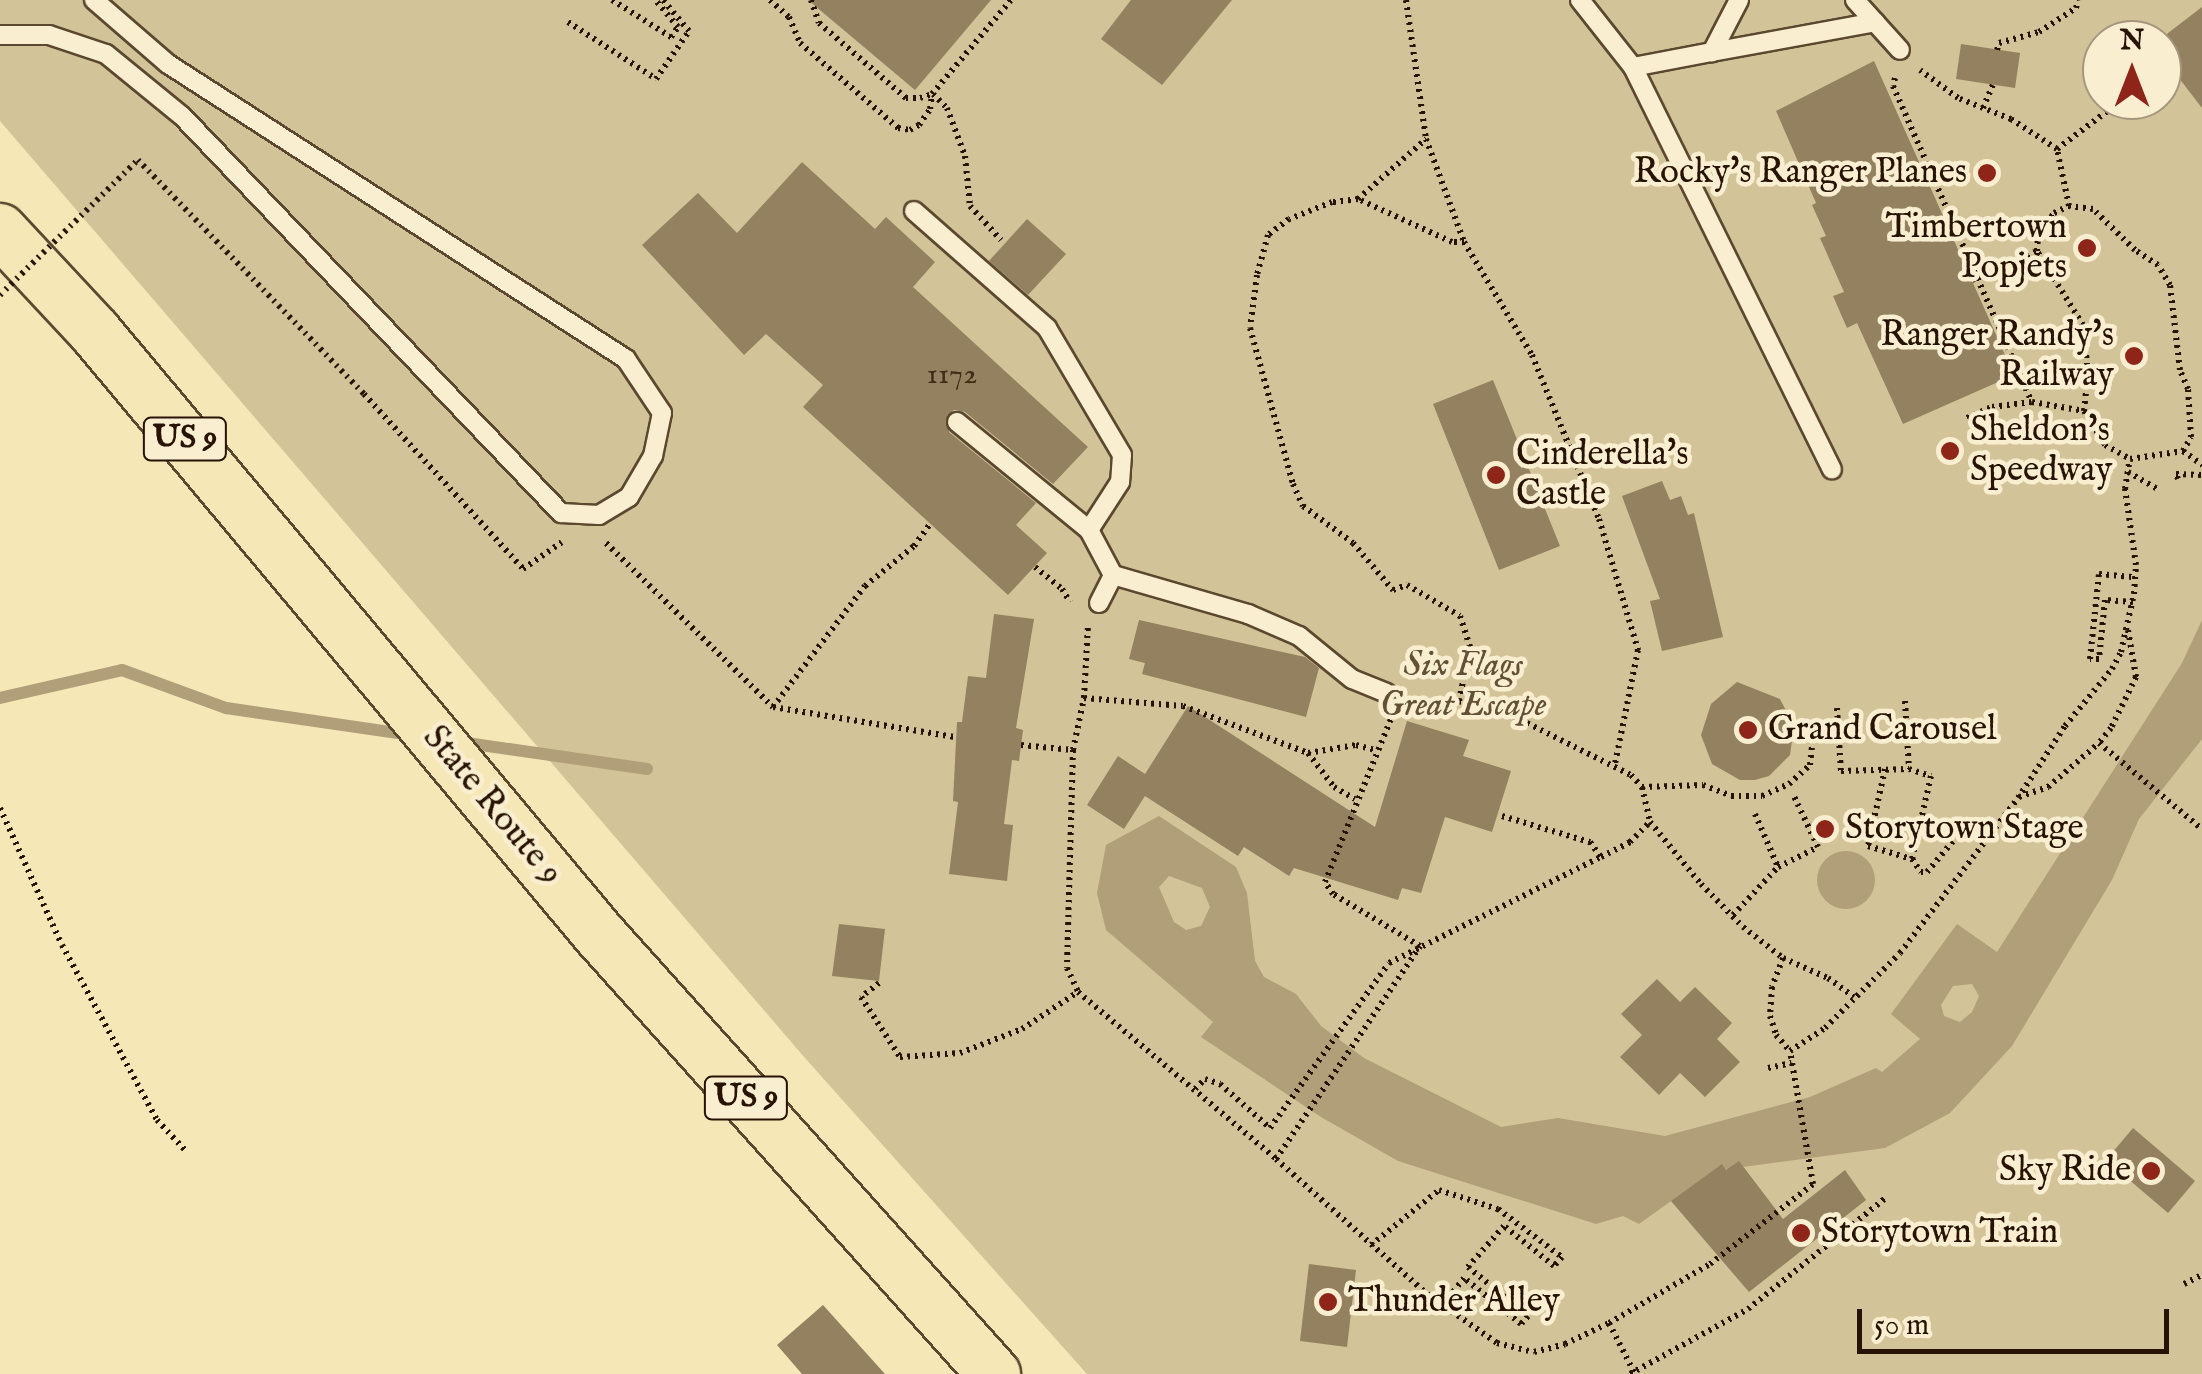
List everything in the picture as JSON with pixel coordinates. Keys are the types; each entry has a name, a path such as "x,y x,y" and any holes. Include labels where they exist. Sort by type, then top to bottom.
{"main road":[{"name":"State Route 9","path":"0,230 95,332 612,948 994,1374"}],"lane":[{"path":"0,35 49,35 106,54 182,116 561,513 599,515 629,496 653,456 662,413 626,359 168,64 94,0"},
{"path":"1580,0 1633,67 1832,469"},
{"path":"1712,52 1738,0"},
{"path":"1855,0 1900,50"},
{"path":"1633,67 1875,22"},
{"path":"914,211 1047,328 1122,455 1120,482 1088,530"},
{"path":"957,422 1088,530 1113,576 1248,614 1299,636 1352,679 1386,693"},
{"path":"1099,603 1113,576"}],"path":[{"path":"612,0 671,37 678,27 656,0"},
{"path":"568,22 656,79 689,30 664,0"},
{"path":"770,0 790,17 800,43 898,128 910,130 930,110 932,94 1011,0"},
{"path":"811,0 819,23 906,98 932,94"},
{"path":"1406,0 1426,138 1464,242 1532,354 1600,520 1638,650 1614,764"},
{"path":"1997,50 1999,43 2039,32 2076,8 2078,0"},
{"path":"1900,50 1935,85 2031,130 2057,149 2070,206"},
{"path":"1914,64 1896,74 1893,86 2032,402"},
{"path":"1984,108 1992,84"},
{"path":"932,94 946,108 965,156 970,206 1001,240"},
{"path":"2057,149 2095,120"},
{"path":"1358,199 1426,138"},
{"path":"0,295 138,160 364,394 523,569"},
{"path":"1460,701 1470,647 1460,616 1407,585 1393,590 1353,543 1303,506 1293,484 1250,328 1257,275 1268,236 1303,213 1332,202 1358,199 1452,242 1464,242"},
{"path":"2183,451 2191,437 2191,419 2172,323 2170,285 2158,265 2134,250 2093,209 2070,206 2054,213 2038,235 2037,252 2082,325 2088,372 2084,411 2105,444 2130,459 2183,451 2202,465"},
{"path":"1975,279 2037,252"},
{"path":"1967,418 1992,406 2032,402 2084,411"},
{"path":"1790,1051 1825,1028 1900,953 2018,798 2065,726 2112,669 2128,627 2135,577 2125,489 2130,459"},
{"path":"2128,472 2158,489"},
{"path":"2178,478 2176,474 2202,475"},
{"path":"773,707 865,586 914,546 930,524"},
{"path":"600,537 773,707 955,737"},
{"path":"1034,567 1062,588 1087,628"},
{"path":"2132,602 2105,600 2099,659 2090,658 2099,574 2135,577"},
{"path":"1099,603 1087,628 1084,698 1074,750 1067,968 1078,992 1195,1088 1370,1245 1497,1343 1534,1352 1564,1344 1608,1322 1710,1264 1813,1184 1790,1051 1776,1034 1770,1016 1772,987 1784,958"},
{"path":"2018,798 2048,787 2099,743 2133,686 2136,664 2128,627"},
{"path":"1084,698 1183,706 1308,754 1334,787 1356,799"},
{"path":"1420,946 1333,894 1324,882 1397,706 1460,701 1507,713 1614,764 1642,787 1650,822 1733,916 1784,958 1828,978 1854,997"},
{"path":"1905,702 1909,769"},
{"path":"1837,708 1841,772 1909,769 1932,776 1912,859"},
{"path":"2099,743 2202,829"},
{"path":"1021,745 1074,750"},
{"path":"1308,754 1356,745 1376,750"},
{"path":"1642,787 1702,785 1731,796 1762,796 1789,784 1810,765 1812,745"},
{"path":"1886,769 1868,846 1912,859 1921,872 1927,872 1960,833 1976,828 1989,832"},
{"path":"1733,916 1778,867 1818,847 1794,794"},
{"path":"0,808 62,945 157,1120 185,1150"},
{"path":"1755,814 1778,867"},
{"path":"1502,816 1590,842 1602,857"},
{"path":"1195,1088 1205,1079 1220,1084 1270,1128 1389,962 1630,842 1650,822"},
{"path":"1276,1159 1354,1050 1420,946"},
{"path":"879,983 861,997 900,1057 960,1052 1022,1029 1078,992"},
{"path":"1768,1068 1792,1063"},
{"path":"1370,1245 1439,1190 1498,1209 1562,1257 1554,1266 1504,1226 1468,1267 1528,1316 1521,1324 1464,1278 1443,1305"},
{"path":"1608,1322 1633,1373 1748,1310 1888,1196"},
{"path":"2184,1284 2202,1275"}],"green space":[{"name":"Six Flags Great Escape","path":"0,0 2202,0 2202,1374 1087,1374 805,1058 0,121"}],"shaded area":[{"path":"2202,620 2202,739 2139,819 2112,880 2012,1046 1950,1113 1885,1148 1713,1171 1639,1224 1623,1216 1596,1224 1398,1161 1321,1117 1201,1037 1213,1022 1106,930 1097,893 1106,845 1159,816 1236,867 1247,893 1255,961 1264,977 1296,994 1321,1026 1364,1058 1501,1127 1558,1118 1665,1136 1810,1097 1876,1068 1882,1072 1920,1039 1891,1014 1957,924 1997,952 2182,663","holes":["1169,876 1202,888 1210,907 1201,926 1186,930 1174,922 1159,887","1972,984 1979,996 1972,1012 1960,1022 1944,1016 1941,1005 1953,986"]},
{"path":"1846,851 1867,859 1875,880 1867,901 1846,909 1825,901 1817,880 1825,859"}],"building":[{"path":"808,0 991,0 915,90"},
{"path":"1131,0 1232,0 1162,85 1101,39"},
{"path":"2202,7 2202,108 2182,82 2182,22"},
{"path":"1961,44 2020,53 2015,88 1956,79"},
{"path":"1874,61 2014,375 1903,424 1857,323 1847,328 1833,296 1844,292 1820,238 1826,236 1812,205 1816,203 1776,111"},
{"path":"802,162 875,229 886,217 935,262 913,287 1088,447 1053,484 965,412 954,410 947,415 949,432 1036,503 1016,525 1047,553 1008,595 803,407 823,385 766,334 744,355 642,245 698,193 737,233"},
{"path":"1027,219 1066,254 1028,295 989,261"},
{"name":"Cinderella's Castle","path":"1493,380 1560,546 1499,570 1433,404"},
{"path":"1662,481 1670,500 1681,496 1688,515 1694,513 1723,637 1662,651 1650,601 1660,599 1622,496"},
{"path":"994,614 1034,619 1016,728 1023,730 1019,761 1012,760 1004,824 1013,825 1007,881 949,874 958,802 953,801 957,722 962,722 968,676 986,678"},
{"path":"1139,620 1305,657 1319,668 1306,717 1142,674 1145,663 1129,659"},
{"name":"Grand Carousel","path":"1737,682 1780,699 1794,726 1790,755 1769,776 1755,780 1740,780 1712,764 1701,735 1711,704"},
{"path":"1188,706 1375,827 1407,721 1469,740 1463,756 1511,771 1492,832 1445,817 1421,893 1402,888 1398,900 1294,868 1289,876 1244,847 1238,856 1145,796 1124,829 1087,805 1118,756 1145,774"},
{"path":"839,924 885,929 879,981 832,976"},
{"path":"1657,979 1680,1002 1695,987 1732,1023 1717,1039 1740,1062 1705,1097 1680,1073 1659,1095 1620,1057 1642,1035 1621,1014"},
{"name":"Sky Ride","path":"2133,1128 2195,1181 2168,1213 2106,1160"},
{"path":"1739,1161 1783,1219 1845,1170 1866,1200 1749,1292 1671,1201 1722,1164 1726,1170"},
{"name":"Thunder Alley","path":"1309,1264 1356,1270 1347,1347 1300,1341"},
{"path":"823,1305 885,1374 802,1374 777,1345"}],"waterway":[{"path":"0,698 122,670 226,708 410,735"},
{"path":"460,742 647,769"}],"place":[{"name":"Rocky's Ranger Planes","path":"1987,173"},
{"name":"Timbertown Popjets","path":"2087,248"},
{"name":"Ranger Randy's Railway","path":"2134,356"},
{"name":"Sheldon's Speedway","path":"1950,451"},
{"name":"Cinderella's Castle","path":"1496,475"},
{"name":"Grand Carousel","path":"1748,730"},
{"name":"Storytown Stage","path":"1825,829"},
{"name":"Sky Ride","path":"2151,1171"},
{"name":"Storytown Train","path":"1801,1233"},
{"name":"Thunder Alley","path":"1328,1302"}]}
